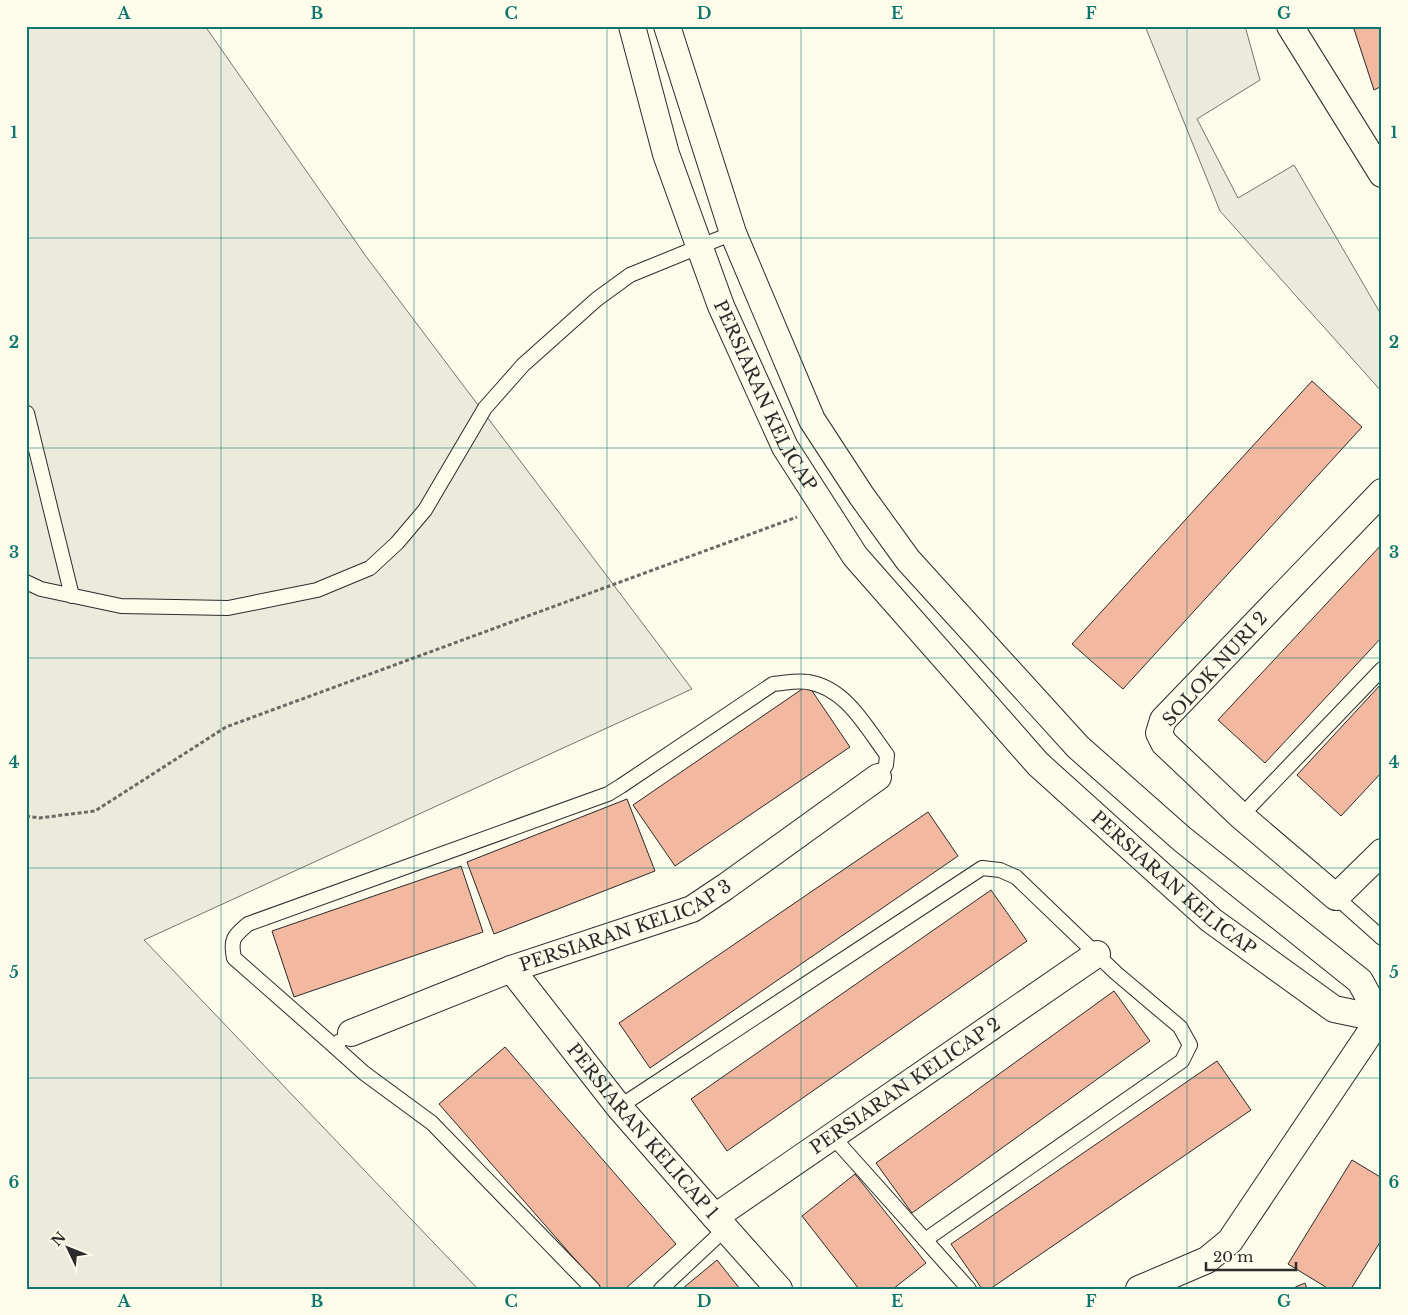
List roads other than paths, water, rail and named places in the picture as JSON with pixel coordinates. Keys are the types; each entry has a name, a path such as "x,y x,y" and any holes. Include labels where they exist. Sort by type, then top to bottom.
{"street":[{"name":"PERSIARAN KELICAP","path":"632,26 666,154 721,306 786,447 855,556 1038,764 1211,920 1334,1009 1381,1019"},
{"name":"PERSIARAN KELICAP","path":"667,26 733,232 812,420 861,495 908,560 1078,747 1182,839 1360,981 1381,1019"},
{"path":"1290,26 1382,174"},
{"name":"SOLOK NURI 2","path":"1336,897 1241,816 1164,743 1159,733 1163,720 1382,492"},
{"path":"992,712 1022,686"},
{"name":"PERSIARAN KELICAP 3","path":"342,1040 511,969 692,909 878,777"},
{"path":"1336,897 1382,852"},
{"name":"PERSIARAN KELICAP 2","path":"720,1223 833,1137 1098,954"},
{"name":"PERSIARAN KELICAP 1","path":"511,969 619,1106 779,1289"},
{"path":"1139,1289 1207,1260 1230,1241 1381,1019"}],"lane":[{"path":"26,582 41,589 121,606 228,608 317,590 370,568 397,543 425,510 485,408 523,365 597,300 630,275 733,232"},
{"path":"27,413 72,596"},
{"path":"1241,816 1382,669"},
{"path":"593,1289 432,1123 364,1073 342,1040 234,958 231,946 237,934 248,924 608,794 773,684 809,682 830,690 848,703 887,755 886,764 878,777"},
{"path":"619,1106 982,868 1000,870 1016,877 1180,1027 1190,1045 1182,1061 925,1240"},
{"path":"1336,897 1382,938"},
{"path":"833,1137 969,1289"},
{"path":"661,1289 720,1223"}]}
